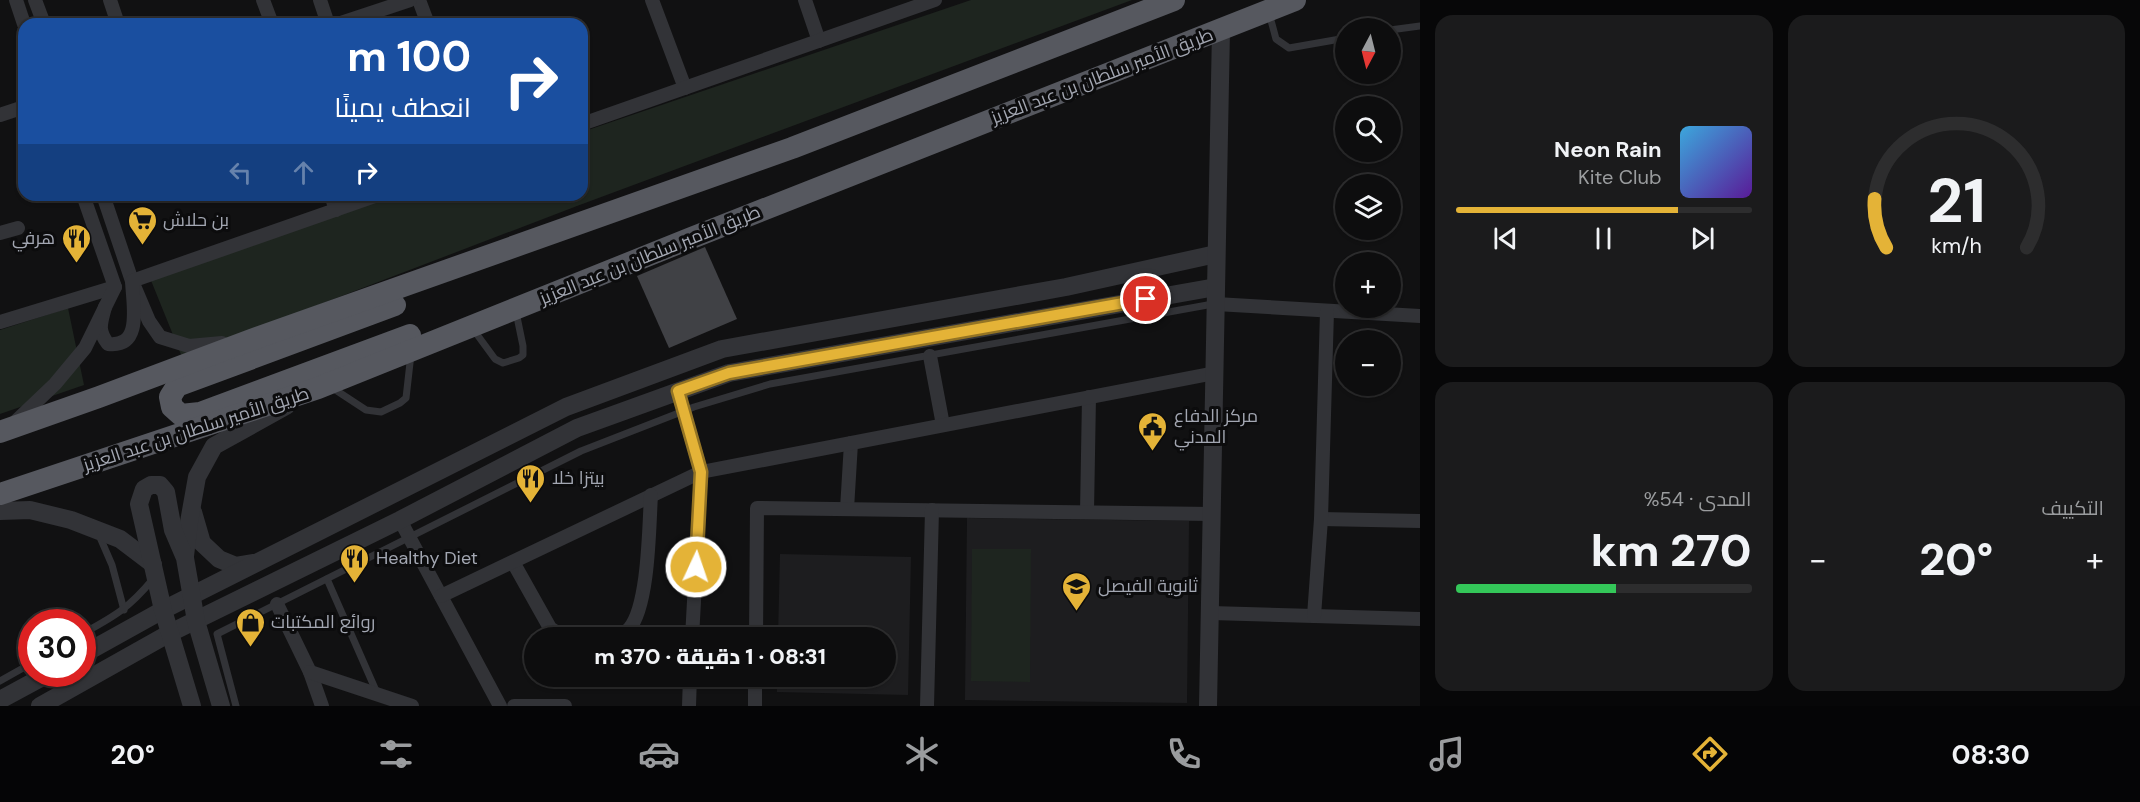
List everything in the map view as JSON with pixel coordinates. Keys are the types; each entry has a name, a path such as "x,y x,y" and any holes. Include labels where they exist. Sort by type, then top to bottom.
{"highway":[{"path":"4,431 251,340 792,148 1174,0"},
{"name":"طريق الأمير سلطان بن عبد العزيز","path":"0,494 322,386 1294,0"},
{"path":"560,230 444,287 177,386 170,397 172,407 181,415 200,413 439,324 567,288"}],"street":[{"path":"16,0 22,18"},
{"path":"35,0 42,18"},
{"path":"110,0 116,18"},
{"path":"263,0 270,18"},
{"path":"320,0 326,18"},
{"path":"356,18 410,0"},
{"path":"419,0 426,18"},
{"path":"652,0 685,88"},
{"path":"806,0 819,41"},
{"path":"588,122 935,0"},
{"path":"1208,706 1221,30"},
{"path":"0,115 18,109"},
{"path":"4,431 55,384 85,348 115,287 85,201"},
{"path":"105,201 132,281 149,321 160,337 189,346 251,340"},
{"path":"333,201 336,210"},
{"path":"132,281 361,201"},
{"path":"0,233 18,228"},
{"path":"96,647 163,610 566,407 722,349 1066,287 1216,254"},
{"path":"105,307 100,326 101,335 108,344 119,345 127,340 133,326 132,281"},
{"path":"0,322 115,287"},
{"path":"40,706 170,633 400,520 576,428 729,373 1216,295 1327,311 1420,316"},
{"path":"1314,616 1321,519 1327,311"},
{"path":"930,356 944,425"},
{"path":"441,596 701,472 1215,373"},
{"path":"185,558 198,477 214,446 322,386"},
{"path":"678,391 701,472 693,627"},
{"path":"1087,512 1089,397"},
{"path":"847,509 851,443"},
{"path":"192,706 163,610 140,504 144,489 151,485 160,485 166,492 172,530 185,558 196,621 221,706"},
{"path":"630,627 642,601 647,564 651,495"},
{"path":"192,507 202,543 219,559 236,566 259,563"},
{"path":"756,627 758,508 1213,514"},
{"path":"0,511 30,510 71,519 120,538 155,569"},
{"path":"927,706 932,510"},
{"path":"1321,519 1420,521"},
{"path":"400,520 500,706"},
{"path":"513,562 549,627"},
{"path":"277,604 310,672 322,706"},
{"path":"1211,613 1420,619"},
{"path":"310,672 412,706"},
{"path":"0,700 24,687"},
{"path":"689,706 690,687"},
{"path":"755,687 755,706"},
{"path":"514,706 565,706"}],"lane":[{"path":"1268,10 1276,39 1289,48 1335,40"},
{"path":"1401,29 1420,26"},
{"path":"236,706 218,634 581,451 684,411 770,384 930,356 1216,295"},
{"path":"471,326 495,359 503,363 519,358 523,355 523,346 516,309"},
{"path":"322,386 366,410 381,412 406,398 411,351"},
{"path":"97,530 111,565 124,610"},
{"path":"96,626 124,610 137,598 155,569"},
{"path":"327,579 378,695"},
{"path":"0,681 18,671"}],"shaded area":[{"path":"971,0 1132,0 577,206 182,357 150,278 377,201 588,201 588,130"},
{"path":"68,308 84,385 0,414 0,330"},
{"name":"ثانوية الفيصل","path":"967,518 1189,521 1187,703 965,700"},
{"path":"972,549 1031,549 1030,682 971,681"},
{"path":"780,554 911,557 908,695 777,692 777,687 896,687 896,627 778,627"}],"building":[{"path":"705,247 737,319 669,348 637,276"}],"place":[{"name":"بن حلاش","path":"142,246"},
{"name":"هرفي","path":"76,264"},
{"name":"مركز الدفاع المدني","path":"1153,452"},
{"name":"بيتزا خلا","path":"531,504"},
{"name":"Healthy Diet","path":"355,584"},
{"name":"ثانوية الفيصل","path":"1077,612"},
{"name":"روائع المكتبات","path":"250,648"}],"route":[{"path":"696,567 701,472 678,391 729,373 1146,299"}]}
